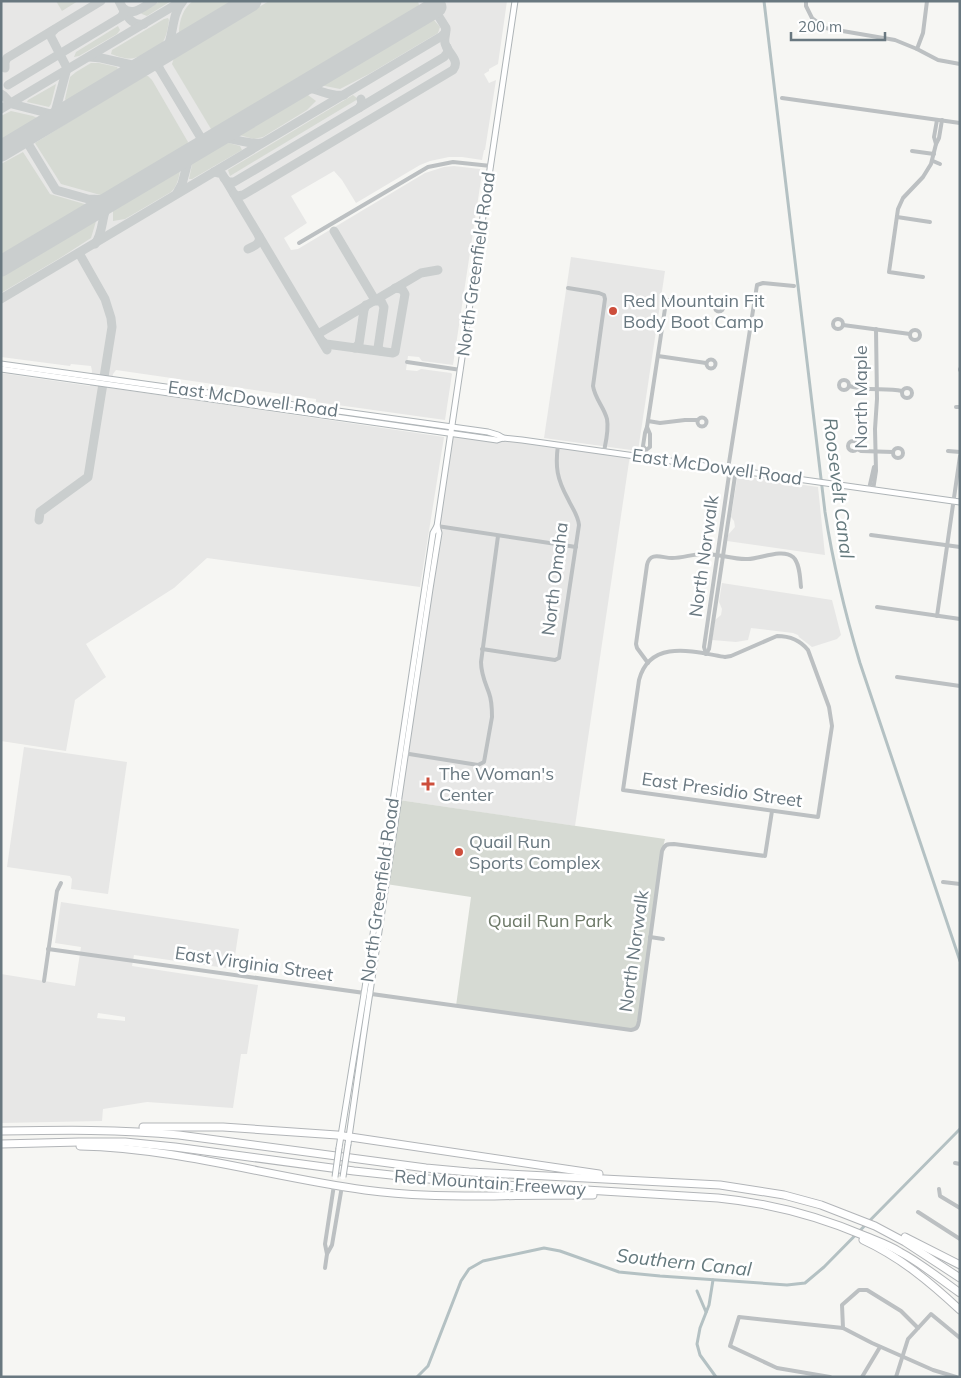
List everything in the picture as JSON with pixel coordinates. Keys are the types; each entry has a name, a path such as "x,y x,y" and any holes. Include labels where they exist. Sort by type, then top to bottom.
{"highway":[{"path":"99,1130 112,1127 223,1127 341,1139 583,1172 686,1183"},
{"name":"Red Mountain Freeway","path":"1,1131 99,1130 179,1135 469,1172 729,1186 784,1195 852,1216 875,1226 928,1256 960,1278"},
{"path":"53,1142 74,1146 150,1151 407,1194 439,1196 602,1195 627,1192"},
{"name":"Red Mountain Freeway","path":"1,1144 125,1142 437,1180 718,1198 753,1202 830,1222 881,1246 900,1252 960,1293"},
{"path":"875,1226 886,1228 960,1264"},
{"path":"881,1246 960,1310"}],"main road":[{"name":"North Greenfield Road","path":"343,1183 367,994 433,533 437,526 452,430 515,1"},
{"name":"East McDowell Road","path":"1,364 452,430 497,440 503,438 558,445 960,502"},
{"name":"East McDowell Road","path":"1,369 310,410"},
{"name":"North Greenfield Road","path":"403,753 419,667 439,533 437,526"},
{"path":"418,637 417,663 419,667"},
{"name":"North Greenfield Road","path":"335,1181 367,994"}],"street":[{"path":"806,1 806,6 812,18 825,28 888,38 917,49 938,60 960,64"},
{"path":"917,49 923,33 927,1"},
{"path":"782,98 960,123"},
{"path":"923,277 889,272 898,209 903,198 923,177 933,161 939,138 940,120"},
{"path":"912,151 934,154"},
{"path":"933,161 940,164"},
{"path":"299,243 428,167 453,162 491,166"},
{"path":"897,217 930,222"},
{"name":"North Norwalk","path":"706,654 709,649 715,610 729,475 757,285 764,283 794,286"},
{"path":"568,288 599,292 604,295 605,303 593,386 608,425 604,452"},
{"path":"645,457 646,450 650,446 648,421 666,302 669,300 714,306"},
{"path":"843,324 910,334"},
{"name":"North Maple","path":"871,489 876,471 876,329"},
{"path":"658,356 706,363"},
{"path":"407,362 461,370"},
{"path":"849,386 902,391"},
{"path":"648,421 660,423 697,420"},
{"name":"North Omaha","path":"482,649 555,660 559,658 579,530 576,513 558,477 556,459 558,445"},
{"path":"857,449 893,452"},
{"path":"937,616 960,454 948,451"},
{"path":"437,526 576,547"},
{"path":"871,534 960,547"},
{"path":"403,753 478,765 484,762 492,717 490,695 481,671 482,649 498,536"},
{"path":"706,654 673,650 660,654 648,663 636,648 648,561 654,556 674,558 699,554 750,559 770,555 787,555 794,558 801,587"},
{"name":"North Norwalk","path":"706,654 704,647 720,555"},
{"path":"877,607 960,619"},
{"path":"710,610 715,610"},
{"name":"East Presidio Street","path":"648,663 641,673 639,680 623,790 818,817 831,733 831,718 811,655 805,646 790,637 777,636 731,656 706,654"},
{"path":"897,677 960,686"},
{"name":"North Norwalk","path":"635,1030 638,1027 639,1021 664,845 674,844 765,856 772,811"},
{"path":"943,882 960,884"},
{"path":"44,981 57,891 61,883"},
{"path":"650,936 663,939"},
{"name":"East Virginia Street","path":"48,949 635,1030"},
{"name":"North Greenfield Road","path":"328,1254 325,1244 335,1181"},
{"name":"North Greenfield Road","path":"325,1268 332,1245 343,1183"},
{"path":"939,1188 940,1196 960,1208"},
{"path":"918,1212 960,1239"},
{"path":"843,1328 842,1305 859,1290 867,1290 901,1311 918,1328"},
{"path":"896,1377 908,1339 931,1314 960,1338"},
{"path":"830,1377 778,1368 730,1346 739,1317 843,1328 902,1357 956,1377"},
{"path":"862,1377 880,1347"}],"shaded area":[{"path":"1,1 507,1 498,64 484,74 489,83 496,80 482,160 449,157 430,161 356,203 334,171 291,196 307,223 284,238 291,250 298,249 425,173 454,166 480,169 480,173 482,173 453,365 422,361 419,357 408,356 406,370 417,371 421,369 452,374 445,420 316,402 316,399 116,370 113,374 111,388 444,437 420,587 207,558 174,588 86,644 106,677 75,700 66,751 1,741 1,373 90,386 92,371 91,366 71,364 70,366 1,357"},
{"path":"571,257 665,271 638,451 544,438"},
{"path":"452,433 630,455 575,826 399,800"},
{"path":"740,476 818,487 825,555 727,541 728,535 735,527 731,517 737,479"},
{"path":"722,583 832,600 841,635 837,639 812,647 793,633 751,628 748,640 736,642 712,640 715,620 721,615 722,609 719,602"},
{"path":"24,747 127,762 108,894 71,889 72,879 70,876 7,867"},
{"path":"61,902 239,929 233,969 134,955 132,966 258,985 247,1054 241,1054 233,1108 147,1102 103,1109 102,1121 1,1123 1,974 75,986 81,947 55,943","holes":["98,1013 125,1017 125,1021 97,1018"]}],"green space":[{"path":"56,1 78,1 62,11"},
{"path":"160,1 171,1 147,16 141,13"},
{"path":"193,1 233,1 179,33 182,15"},
{"path":"269,1 418,1 419,5 413,12 216,129 211,129 172,64 174,58"},
{"path":"168,18 169,23 165,38 156,48 141,56 132,58 123,58 111,54 112,50"},
{"path":"430,19 433,19 440,27 438,33 340,89 320,85"},
{"path":"118,26 120,30 117,34 74,57 76,52"},
{"path":"91,63 117,67 118,69 66,101 70,77"},
{"path":"143,76 148,76 152,80 188,142 187,145 104,196 61,184 35,143"},
{"path":"56,84 49,107 27,102 28,100"},
{"path":"303,95 308,95 316,101 307,110 263,137 254,139 239,135 240,133"},
{"path":"353,95 358,99 230,176 228,170"},
{"path":"11,111 37,118 1,140 1,116"},
{"path":"225,142 240,146 242,150 189,179 193,160"},
{"path":"23,152 50,194 88,205 1,258 1,164"},
{"path":"180,170 178,179 171,192 125,219 113,221 113,208"},
{"path":"97,218 91,238 1,293 1,275"},
{"name":"Quail Run Park","path":"399,800 665,839 639,1021 635,1030 456,1006 471,897 386,884"}],"waterway":[{"name":"Roosevelt Canal","path":"764,1 825,512 832,550 844,607 860,663 960,961"},
{"name":"Southern Canal","path":"417,1377 428,1366 461,1281 469,1269 483,1261 544,1248 560,1251 619,1272 787,1285 805,1283 824,1267 960,1129"},
{"path":"713,1280 709,1305 700,1328 697,1344 700,1355 716,1377"},
{"path":"697,1291 706,1312"}],"taxiway":[{"path":"5,68 7,58 101,1"},
{"path":"119,1 132,21 144,24"},
{"path":"123,8 130,12 142,8 153,1"},
{"path":"1,109 182,1"},
{"path":"183,1 176,12 169,45 158,65 201,138 199,146 195,150"},
{"path":"1,299 442,36 446,28 429,1"},
{"path":"8,85 121,17 124,13 123,8"},
{"path":"53,120 67,68 51,37 51,33 54,30"},
{"path":"234,194 238,196 243,195 453,70 455,60 446,47 446,30"},
{"path":"359,108 444,57 448,52 447,47"},
{"path":"90,57 141,67 152,64 159,68"},
{"path":"297,89 309,88 332,95 344,95"},
{"path":"1,94 12,104 59,116"},
{"path":"224,178 228,182 234,182 359,108 362,103 361,99"},
{"path":"24,137 56,190 88,199 112,200"},
{"path":"217,137 261,143"},
{"path":"177,193 182,184 190,154"},
{"path":"214,172 222,174 327,350"},
{"path":"95,244 106,210 112,200"},
{"path":"334,231 375,300"},
{"path":"248,249 258,243 259,236"},
{"path":"39,520 40,512 88,477 112,327 105,299 79,253"},
{"path":"318,334 421,273 438,270"},
{"path":"322,341 326,344 395,352 405,294 402,289 395,288"},
{"path":"373,301 381,301 384,307 378,348 381,351"},
{"path":"355,348 359,344 366,305"}],"runway":[{"path":"1,151 251,1"},
{"path":"1,266 436,7"}],"place":[{"name":"Red Mountain Fit Body Boot Camp","path":"613,311"},
{"name":"The Woman's Center","path":"428,784"},
{"name":"Quail Run Sports Complex","path":"459,852"}]}
